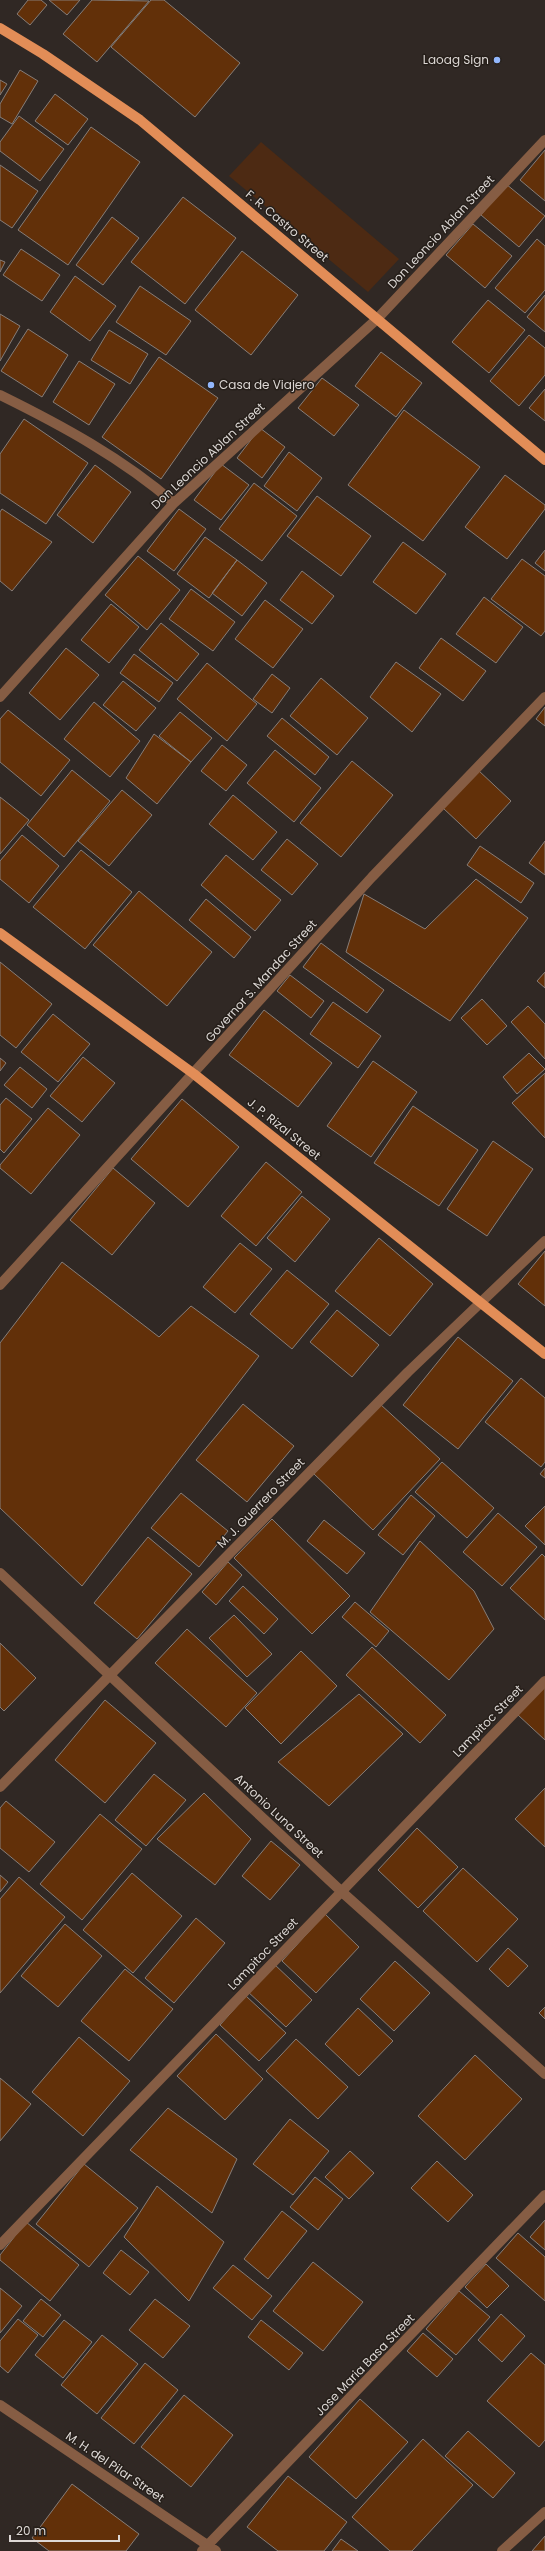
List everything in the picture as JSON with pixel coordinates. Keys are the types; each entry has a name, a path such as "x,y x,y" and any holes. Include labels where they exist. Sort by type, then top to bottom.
{"main road":[{"name":"F. R. Castro Street","path":"0,28 43,54 140,120 545,460"},
{"name":"J. P. Rizal Street","path":"0,932 194,1074 545,1354"}],"street":[{"name":"Don Leoncio Ablan Street","path":"0,697 174,503 377,319 545,140"},
{"path":"0,395 46,418 146,478 174,503"},
{"name":"Governor S. Mandac Street","path":"0,1285 372,877 545,697"},
{"name":"M. J. Guerrero Street","path":"0,1787 408,1372 545,1241"},
{"name":"Antonio Luna Street","path":"0,1573 109,1677 342,1892 545,2074"},
{"name":"Lampitoc Street","path":"0,2245 545,1681"},
{"name":"Jose Maria Basa Street","path":"209,2549 545,2195"},
{"name":"M. H. del Pilar Street","path":"0,2405 209,2549"},
{"path":"502,2551 545,2512"}],"shaded area":[{"path":"261,142 399,259 368,292 229,176"}],"building":[{"path":"28,0 41,0 47,5 30,25 17,14"},
{"path":"49,0 80,0 67,15"},
{"path":"92,0 149,1 97,62 63,34"},
{"path":"151,0 164,0 240,63 195,117 111,47"},
{"path":"20,70 38,81 12,124 0,117 0,104"},
{"path":"0,80 7,84 0,95"},
{"path":"55,94 88,119 68,145 35,121"},
{"path":"19,116 64,149 40,181 0,151 0,142"},
{"path":"91,127 140,162 68,265 18,230"},
{"path":"545,150 545,201 520,180"},
{"path":"0,165 38,191 12,228 0,220"},
{"path":"506,184 545,216 519,247 481,215"},
{"path":"183,197 236,238 185,304 131,262"},
{"path":"112,217 139,238 103,285 76,265"},
{"path":"473,224 512,256 485,288 446,255"},
{"path":"537,239 545,246 545,290 525,313 495,288"},
{"path":"21,249 60,275 42,301 3,275"},
{"path":"242,251 298,295 251,355 195,310"},
{"path":"0,260 5,262 0,272"},
{"path":"75,276 116,306 90,341 50,312"},
{"path":"140,286 191,321 166,355 116,322"},
{"path":"545,295 545,332 527,317"},
{"path":"488,300 525,330 489,373 452,342"},
{"path":"0,314 20,326 0,361"},
{"path":"28,329 68,355 42,397 1,371"},
{"path":"109,330 148,354 130,384 91,360"},
{"path":"529,335 545,348 545,375 519,406 490,381"},
{"path":"381,352 422,383 396,417 355,386"},
{"path":"159,357 218,398 161,479 102,437"},
{"path":"79,361 115,384 89,425 53,402"},
{"path":"322,378 359,405 334,436 298,408"},
{"path":"545,389 545,421 529,408"},
{"path":"404,410 480,467 423,541 348,485"},
{"path":"24,419 88,463 46,524 0,493 0,454"},
{"path":"260,428 285,447 262,478 237,458"},
{"path":"289,452 322,478 297,511 264,486"},
{"path":"221,464 249,485 221,520 194,500"},
{"path":"95,465 131,492 93,543 57,515"},
{"path":"505,475 545,505 545,509 507,559 465,527"},
{"path":"254,483 297,516 262,561 219,529"},
{"path":"317,496 371,536 341,576 287,536"},
{"path":"2,509 52,542 12,591 0,581 0,512"},
{"path":"179,509 206,529 174,571 147,551"},
{"path":"205,537 237,560 209,598 177,574"},
{"path":"403,542 446,574 416,614 373,582"},
{"path":"545,550 545,571 535,563"},
{"path":"138,556 180,590 147,630 105,595"},
{"path":"522,559 545,576 545,631 541,636 491,599"},
{"path":"237,560 267,583 242,616 212,593"},
{"path":"302,571 334,596 312,624 280,600"},
{"path":"191,589 235,622 213,651 169,619"},
{"path":"484,597 523,627 496,663 456,634"},
{"path":"265,600 303,629 273,668 235,639"},
{"path":"111,604 139,627 109,663 81,640"},
{"path":"161,623 199,654 177,681 139,650"},
{"path":"441,638 486,671 463,701 419,668"},
{"path":"66,648 99,675 60,720 29,693"},
{"path":"134,654 173,683 159,702 120,673"},
{"path":"396,662 441,694 412,732 370,697"},
{"path":"207,663 257,704 227,741 177,699"},
{"path":"272,674 290,688 272,713 253,699"},
{"path":"321,678 368,718 337,755 290,716"},
{"path":"123,681 156,708 136,731 103,705"},
{"path":"94,702 140,741 110,777 64,739"},
{"path":"545,707 545,726 536,719"},
{"path":"8,710 70,760 41,796 0,762 0,719"},
{"path":"180,712 212,738 191,762 159,736"},
{"path":"282,718 329,757 315,775 267,736"},
{"path":"154,734 191,762 157,804 126,778"},
{"path":"222,745 247,765 226,791 201,771"},
{"path":"275,750 321,788 294,822 247,783"},
{"path":"352,761 393,795 341,857 300,823"},
{"path":"72,770 110,801 64,857 27,825"},
{"path":"478,770 511,801 476,839 443,808"},
{"path":"122,790 152,815 109,866 78,841"},
{"path":"233,795 277,832 253,860 209,824"},
{"path":"0,797 29,820 0,854"},
{"path":"22,835 59,866 29,903 0,879 0,861"},
{"path":"287,839 318,864 292,895 261,870"},
{"path":"545,841 545,875 529,863"},
{"path":"480,846 534,883 521,903 467,865"},
{"path":"81,850 132,892 85,949 33,907"},
{"path":"226,855 281,900 255,931 201,885"},
{"path":"476,879 528,918 450,1021 346,952 364,894 425,929"},
{"path":"139,891 212,952 167,1006 93,945"},
{"path":"206,899 251,937 234,958 189,920"},
{"path":"321,943 384,990 367,1013 303,967"},
{"path":"0,962 52,1004 16,1048 0,1035"},
{"path":"545,972 545,988 537,981"},
{"path":"290,975 324,1001 311,1018 277,991"},
{"path":"482,999 507,1026 487,1045 461,1018"},
{"path":"333,1002 381,1036 358,1068 310,1034"},
{"path":"528,1006 545,1024 545,1059 511,1022"},
{"path":"264,1010 332,1063 298,1107 229,1055"},
{"path":"53,1014 90,1044 58,1082 21,1052"},
{"path":"529,1053 545,1069 517,1094 503,1077"},
{"path":"83,1057 115,1083 82,1122 50,1096"},
{"path":"0,1058 6,1063 0,1071"},
{"path":"373,1061 417,1092 371,1157 327,1126"},
{"path":"20,1067 47,1089 32,1108 4,1085"},
{"path":"545,1073 545,1138 512,1103"},
{"path":"6,1098 32,1119 4,1153 0,1149 0,1105"},
{"path":"182,1099 239,1147 188,1207 131,1159"},
{"path":"413,1106 478,1150 439,1206 374,1163"},
{"path":"48,1108 80,1135 31,1194 0,1168 0,1165"},
{"path":"493,1141 533,1169 487,1236 447,1209"},
{"path":"266,1162 302,1192 256,1246 221,1216"},
{"path":"113,1168 155,1203 112,1255 70,1220"},
{"path":"302,1196 330,1219 295,1262 267,1238"},
{"path":"379,1238 433,1284 390,1336 335,1291"},
{"path":"240,1243 272,1269 235,1313 203,1287"},
{"path":"545,1251 545,1306 518,1284"},
{"path":"62,1262 159,1337 191,1306 259,1356 82,1586 0,1508 0,1343"},
{"path":"287,1270 329,1304 292,1349 250,1314"},
{"path":"337,1310 379,1345 352,1377 310,1342"},
{"path":"458,1337 513,1381 458,1449 403,1405"},
{"path":"521,1378 545,1398 545,1462 541,1467 485,1422"},
{"path":"243,1404 294,1446 247,1502 196,1460"},
{"path":"380,1404 440,1459 373,1530 314,1474"},
{"path":"442,1462 494,1508 467,1538 415,1492"},
{"path":"545,1468 545,1478 540,1474"},
{"path":"181,1493 228,1531 199,1567 151,1528"},
{"path":"411,1495 435,1516 403,1555 378,1535"},
{"path":"545,1506 545,1545 525,1526"},
{"path":"498,1513 537,1547 502,1586 463,1552"},
{"path":"272,1519 350,1596 312,1634 234,1558"},
{"path":"324,1520 365,1553 347,1574 307,1541"},
{"path":"148,1537 192,1574 137,1639 94,1603"},
{"path":"420,1541 474,1591 494,1629 449,1680 370,1612"},
{"path":"542,1554 545,1557 545,1620 510,1588"},
{"path":"228,1562 242,1575 216,1605 202,1592"},
{"path":"243,1586 278,1619 264,1634 229,1601"},
{"path":"355,1602 389,1631 376,1647 342,1617"},
{"path":"234,1615 272,1654 247,1677 209,1638"},
{"path":"187,1629 257,1693 226,1727 155,1663"},
{"path":"0,1643 36,1678 4,1711 0,1707"},
{"path":"372,1647 446,1715 420,1743 346,1675"},
{"path":"301,1651 337,1686 281,1744 245,1708"},
{"path":"545,1686 545,1740 518,1715"},
{"path":"359,1694 403,1734 329,1806 278,1762"},
{"path":"105,1700 156,1743 105,1803 55,1760"},
{"path":"154,1774 186,1800 146,1846 115,1820"},
{"path":"545,1788 545,1847 515,1819"},
{"path":"204,1793 251,1839 215,1885 157,1839"},
{"path":"6,1801 55,1842 29,1872 0,1848 0,1808"},
{"path":"100,1814 142,1849 82,1920 40,1884"},
{"path":"417,1828 458,1867 418,1908 378,1870"},
{"path":"271,1841 300,1865 270,1900 242,1876"},
{"path":"463,1868 518,1919 477,1962 423,1911"},
{"path":"132,1873 182,1916 133,1973 83,1930"},
{"path":"0,1875 8,1882 0,1892"},
{"path":"19,1877 65,1917 0,1993 0,1899"},
{"path":"325,1914 359,1947 316,1993 282,1961"},
{"path":"196,1918 225,1943 174,2003 145,1978"},
{"path":"65,1924 102,1956 58,2007 21,1976"},
{"path":"508,1948 528,1966 508,1987 489,1969"},
{"path":"395,1961 430,1993 394,2031 360,1999"},
{"path":"273,1963 312,2000 286,2027 247,1991"},
{"path":"125,1969 173,2009 129,2061 81,2021"},
{"path":"246,1996 286,2033 259,2061 220,2025"},
{"path":"545,2007 545,2019 539,2013"},
{"path":"358,2008 393,2041 359,2076 325,2044"},
{"path":"216,2034 263,2079 225,2120 177,2076"},
{"path":"79,2037 130,2081 83,2136 32,2092"},
{"path":"296,2039 348,2087 318,2119 266,2071"},
{"path":"475,2055 522,2099 465,2160 418,2116"},
{"path":"0,2078 31,2104 0,2141"},
{"path":"168,2108 237,2159 212,2213 130,2150"},
{"path":"290,2119 329,2151 293,2195 253,2164"},
{"path":"350,2151 374,2173 349,2199 325,2177"},
{"path":"437,2161 473,2195 448,2222 411,2188"},
{"path":"84,2164 138,2208 89,2267 36,2224"},
{"path":"315,2177 343,2199 318,2230 290,2207"},
{"path":"157,2186 224,2242 189,2301 124,2237"},
{"path":"282,2211 307,2231 268,2279 244,2259"},
{"path":"545,2220 545,2250 530,2237"},
{"path":"26,2222 79,2265 50,2301 0,2260 0,2255"},
{"path":"518,2233 545,2257 545,2301 496,2258"},
{"path":"121,2250 149,2272 130,2295 103,2273"},
{"path":"313,2262 363,2302 323,2351 273,2311"},
{"path":"486,2264 509,2286 487,2308 465,2287"},
{"path":"233,2265 272,2296 252,2320 213,2288"},
{"path":"0,2288 22,2306 0,2333"},
{"path":"459,2291 490,2317 456,2355 426,2329"},
{"path":"41,2299 61,2315 43,2337 23,2321"},
{"path":"155,2299 190,2326 163,2358 129,2330"},
{"path":"501,2314 525,2336 502,2362 478,2340"},
{"path":"18,2319 38,2335 8,2373 0,2366 0,2341"},
{"path":"64,2320 92,2342 63,2378 35,2355"},
{"path":"261,2320 303,2353 289,2370 248,2337"},
{"path":"423,2333 453,2359 437,2377 407,2351"},
{"path":"102,2335 138,2364 97,2414 61,2385"},
{"path":"531,2353 545,2365 545,2440 539,2447 487,2401"},
{"path":"145,2363 178,2390 134,2444 101,2418"},
{"path":"184,2395 233,2435 191,2487 141,2447"},
{"path":"360,2399 408,2442 356,2499 309,2457"},
{"path":"468,2431 515,2473 493,2498 445,2456"},
{"path":"423,2439 473,2485 412,2551 390,2551 352,2517"},
{"path":"288,2476 347,2522 324,2551 278,2551 247,2527"},
{"path":"72,2484 139,2534 126,2551 49,2551 32,2538"},
{"path":"545,2536 545,2551 532,2551"},
{"path":"341,2539 358,2551 332,2551"}],"place":[{"name":"Laoag Sign","path":"497,60"},
{"name":"Casa de Viajero","path":"211,385"}]}
